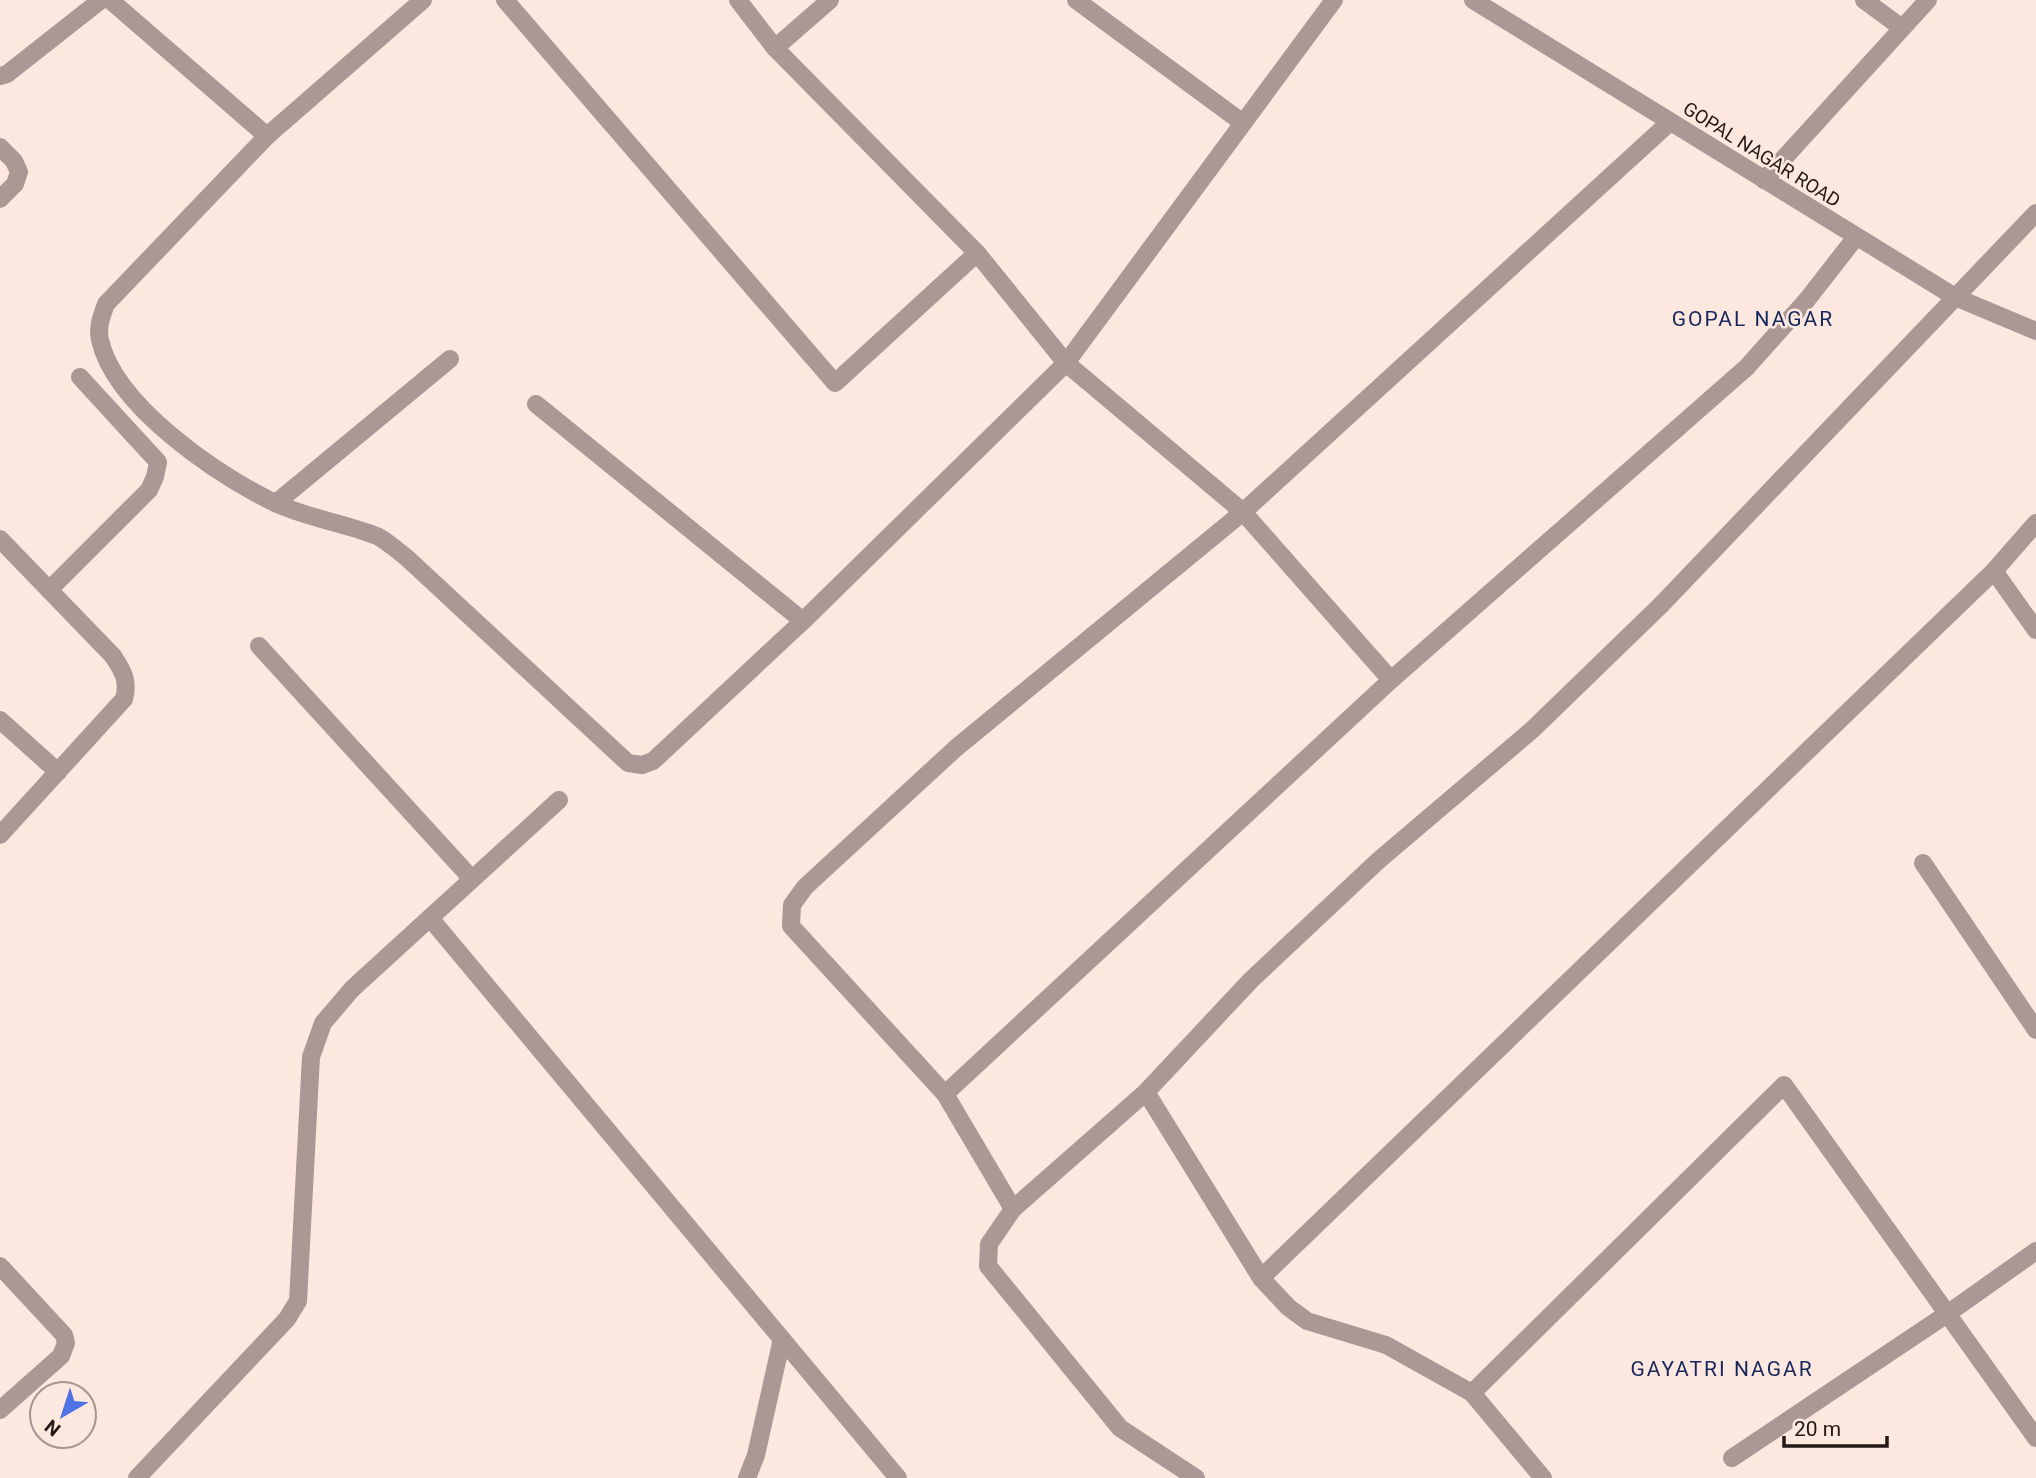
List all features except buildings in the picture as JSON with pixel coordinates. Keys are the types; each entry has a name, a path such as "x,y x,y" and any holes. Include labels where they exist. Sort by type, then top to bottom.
{"street":[{"path":"0,76 7,74 101,0"},
{"path":"110,0 267,135"},
{"path":"423,0 267,135 106,304 99,321 99,338 111,371 140,408 212,467 276,503 379,537 407,558 628,762 642,765 653,761 803,621 1066,363 1334,0"},
{"path":"505,0 835,383 977,253"},
{"path":"738,0 775,48 977,253 1066,363 1243,512 1391,680"},
{"path":"775,48 830,0"},
{"path":"1076,0 1243,123"},
{"name":"GOPAL NAGAR ROAD","path":"1473,0 1955,298 2036,331"},
{"path":"1864,0 1902,28"},
{"path":"1763,180 1928,0"},
{"path":"1013,1209 945,1094 791,926 792,905 805,887 956,748 1243,512 1670,122"},
{"path":"0,148 15,161 19,172 15,184 0,199"},
{"path":"1196,1478 1120,1428 988,1266 989,1244 1013,1209 1146,1092 1251,980 1379,860 1532,730 1661,605 2036,212"},
{"path":"945,1094 1391,680 1747,367 1806,301 1856,237"},
{"path":"276,503 450,359"},
{"path":"49,590 149,490 158,462 80,377"},
{"path":"536,404 803,621"},
{"path":"1261,1278 1994,571 2036,523"},
{"path":"0,539 113,656 124,673 127,687 124,699 0,835"},
{"path":"1994,571 2036,630"},
{"path":"259,646 472,879"},
{"path":"0,720 58,772"},
{"path":"136,1478 288,1319 298,1301 311,1057 323,1023 352,989 559,800"},
{"path":"1923,863 2036,1030"},
{"path":"430,918 898,1478"},
{"path":"1472,1393 1784,1086 2036,1438"},
{"path":"1146,1092 1261,1278 1288,1307 1307,1321 1386,1345 1472,1393 1543,1478"},
{"path":"1732,1458 2036,1251"},
{"path":"0,1266 64,1335 66,1343 61,1356 0,1410"},
{"path":"747,1478 756,1455 782,1339"}],"district":[{"name":"GOPAL NAGAR","path":"1753,319"},
{"name":"GAYATRI NAGAR","path":"1722,1369"}]}
